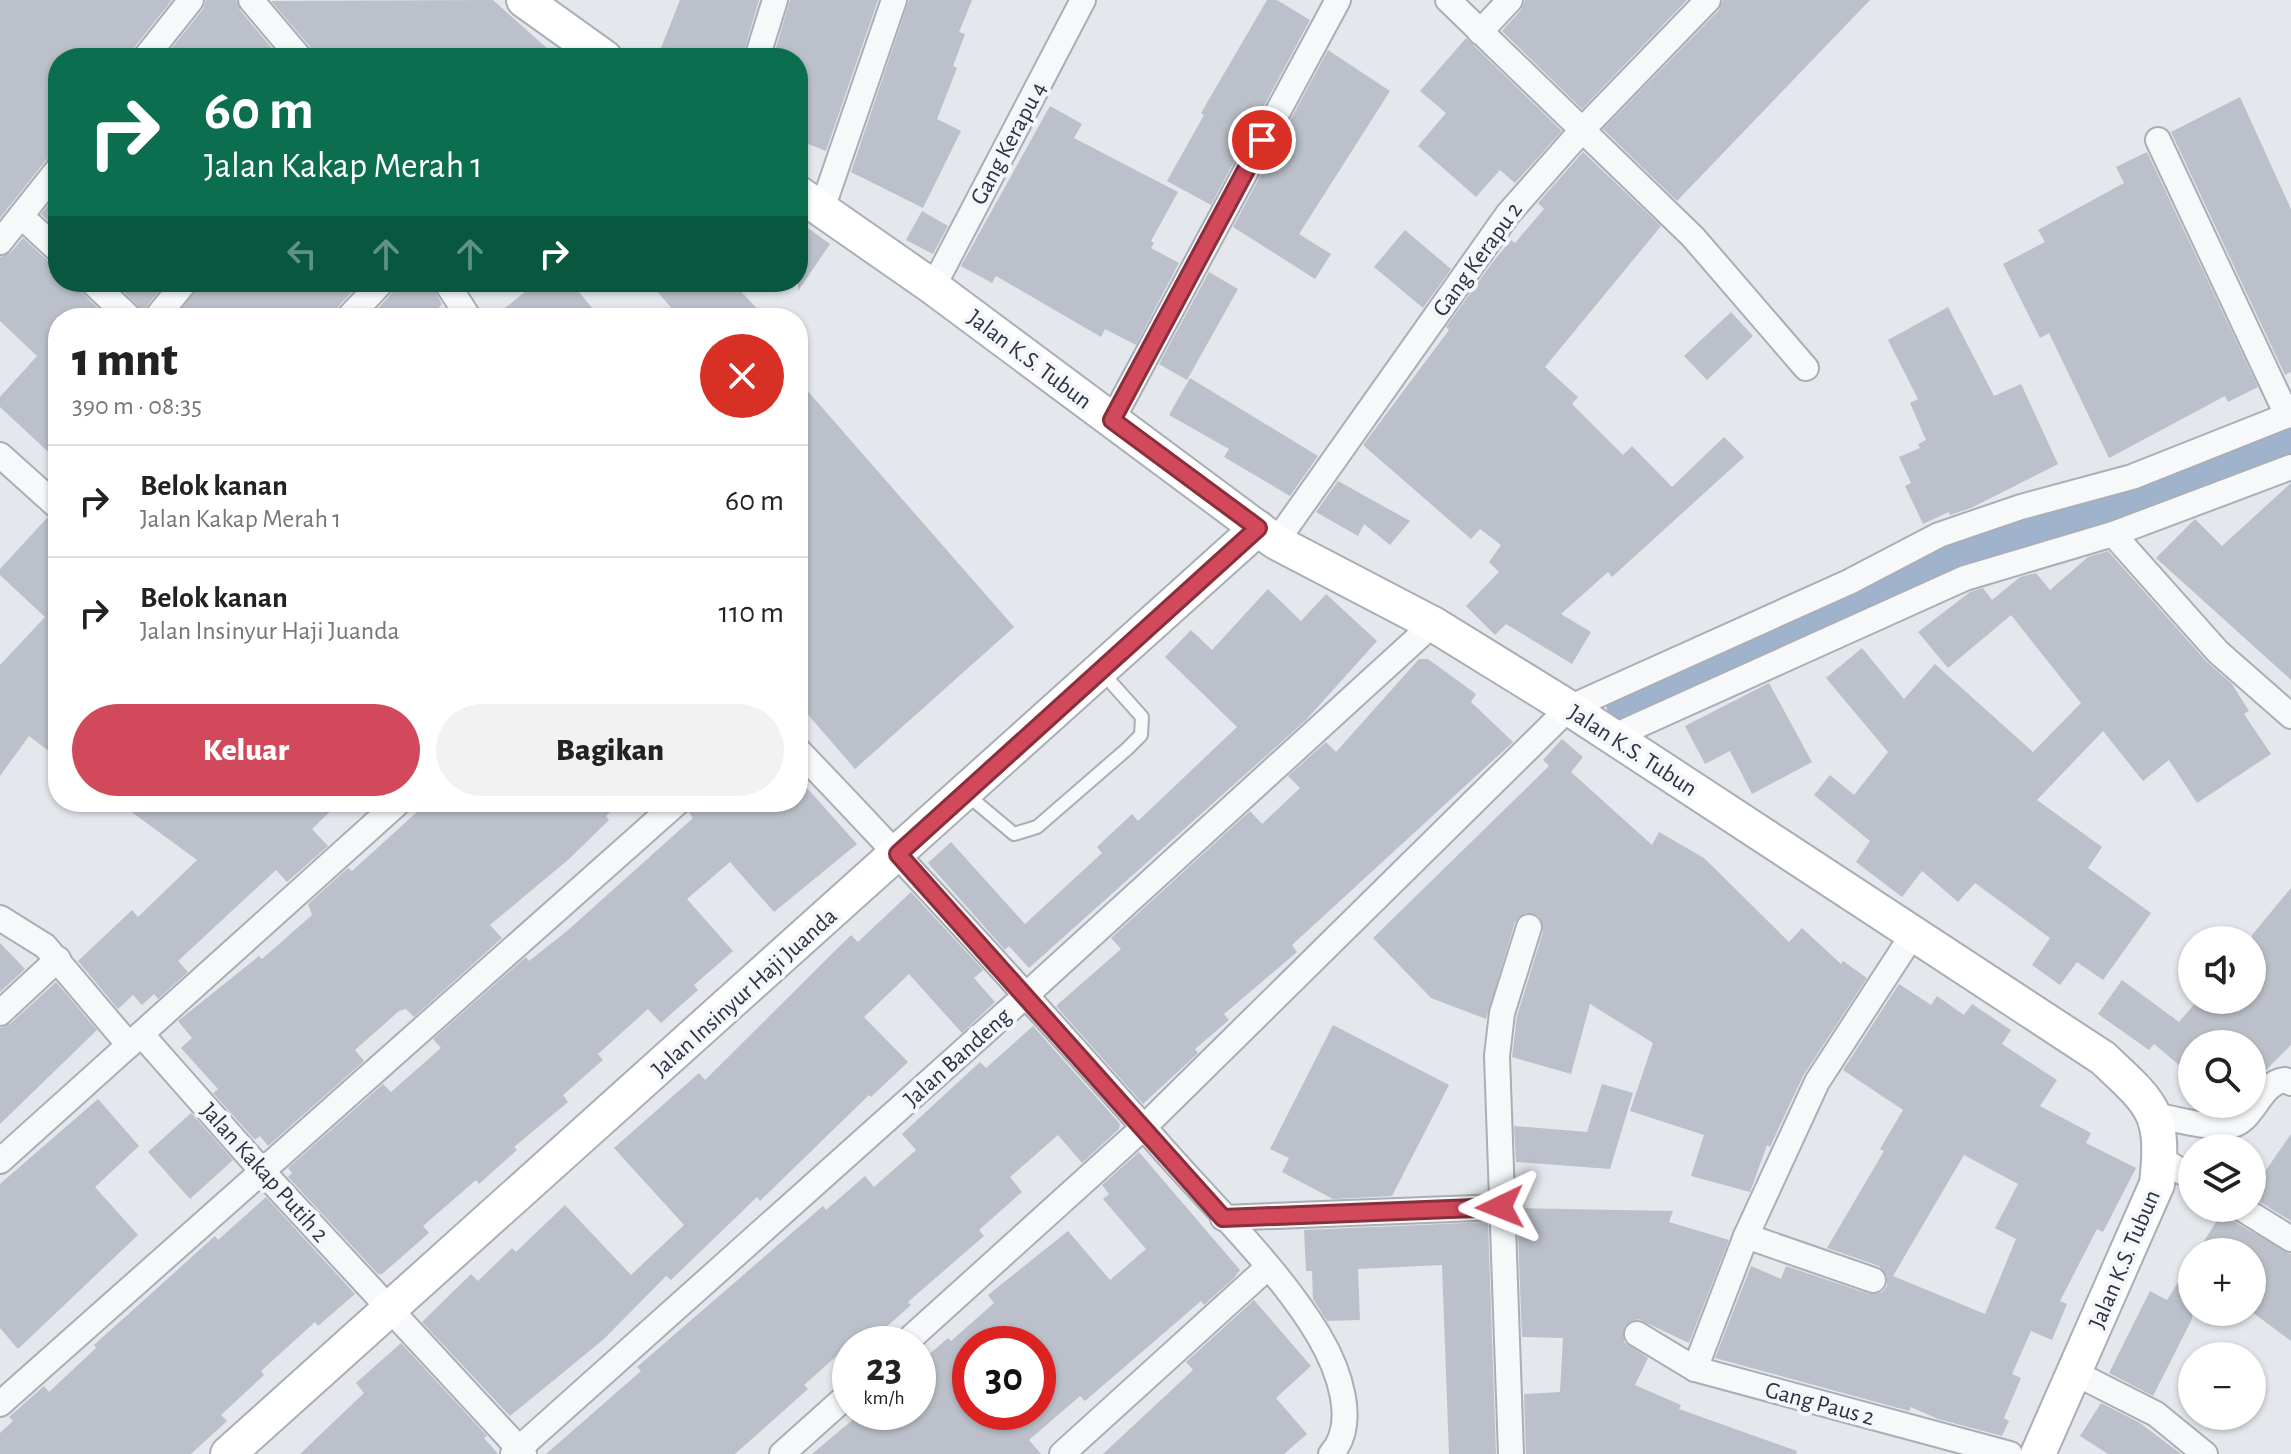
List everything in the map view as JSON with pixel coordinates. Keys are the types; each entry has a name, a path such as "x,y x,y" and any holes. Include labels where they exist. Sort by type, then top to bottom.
{"street":[{"path":"153,48 191,0"},
{"path":"251,0 292,48"},
{"path":"525,0 591,48"},
{"path":"760,48 775,0"},
{"path":"810,201 894,0"},
{"name":"Gang Kerapu 4","path":"933,287 1083,0"},
{"path":"1112,420 1338,0"},
{"path":"1448,0 1693,237 1806,368"},
{"path":"1480,32 1510,0"},
{"name":"Gang Kerapu 2","path":"1267,535 1508,214 1583,129 1708,0"},
{"path":"924,1326 1144,1127 1569,708 1849,582 1939,535 2021,507 2132,477 2289,415 2158,140"},
{"path":"0,242 48,182"},
{"name":"Jalan K.S. Tubun","path":"810,201 933,287 1267,535 1433,624 1569,708 2103,1058 2141,1093 2157,1116 2160,1158 2157,1184 2038,1454"},
{"path":"21,216 48,241"},
{"path":"103,292 119,308"},
{"path":"164,308 177,292"},
{"path":"357,308 373,292"},
{"path":"0,455 48,498"},
{"path":"1612,737 1965,578 2113,534 2291,467"},
{"path":"2113,534 2218,652 2291,716"},
{"name":"Jalan Insinyur Haji Juanda","path":"228,1454 1100,670 1267,535"},
{"name":"Jalan Bandeng","path":"519,1452 1433,624"},
{"path":"808,760 898,854 1144,1127 1267,1268 1318,1335 1329,1358 1347,1418 1339,1445 1331,1454"},
{"path":"0,1161 380,812"},
{"path":"0,1404 667,812"},
{"name":"Jalan Kakap Putih 2","path":"0,918 45,946 58,959 263,1172 519,1452"},
{"path":"1511,1454 1500,1207 1498,1033 1529,927"},
{"path":"1695,1369 1746,1236 1817,1082 1913,934"},
{"path":"0,1013 58,959"},
{"path":"2157,1116 2227,1126 2247,1115 2271,1085 2277,1081 2291,1083"},
{"path":"2160,1158 2178,1169"},
{"path":"1223,1218 1500,1207"},
{"path":"2264,1222 2291,1239"},
{"path":"1746,1236 1873,1280"},
{"path":"1062,1454 1267,1268"},
{"name":"Gang Paus 2","path":"1637,1334 1695,1369 2010,1454"},
{"path":"2075,1373 2156,1414 2205,1454"},
{"path":"782,1454 832,1409"}],"lane":[{"path":"965,793 1014,834 1022,835 1037,827 1127,749 1141,735 1142,717 1100,670"}],"building":[{"path":"0,0 172,0 134,48 48,48 48,159 0,218"},
{"path":"206,0 236,0 240,10 272,48 172,48 203,9"},
{"path":"493,0 547,48 311,48 271,1"},
{"path":"680,0 759,0 745,48 661,48"},
{"path":"790,0 878,0 826,151 808,144 808,48 776,48"},
{"path":"909,0 972,0 959,32 965,34 953,66 957,68 937,119 961,131 923,208 851,172"},
{"path":"1267,0 1277,0 1310,20 1211,205 1167,181 1204,115 1201,113"},
{"path":"1525,0 1687,0 1582,109 1502,31 1521,10"},
{"path":"1723,0 1870,0 1677,201 1603,129 1719,10"},
{"path":"1466,38 1562,131 1515,183 1500,170 1476,197 1418,146 1446,113 1420,91"},
{"path":"1328,50 1390,91 1299,234 1331,254 1315,279 1233,227"},
{"path":"2240,97 2291,209 2291,372 2285,375 2171,132"},
{"path":"1050,106 1082,124 1074,138 1178,192 1151,241 1154,243 1151,248 1179,263 1136,345 1105,329 1101,337 996,276 992,283 961,266"},
{"path":"1583,152 1661,226 1545,367 1578,397 1572,404 1623,455 1632,446 1672,487 1724,437 1744,457 1612,577 1608,572 1561,614 1591,632 1572,664 1506,624 1495,635 1466,606 1499,572 1489,562 1501,545 1480,529 1471,539 1363,445 1449,330 1446,327 1492,263 1511,240 1515,243 1544,209 1538,203"},
{"path":"2147,152 2258,387 2228,402 2225,396 2109,458 2049,333 2040,338 2003,264 2045,242 2038,230 2124,183 2116,167"},
{"path":"48,205 48,221 41,214"},
{"path":"922,211 948,226 933,254 906,240"},
{"path":"808,228 830,244 808,276"},
{"path":"1405,230 1451,269 1423,308 1374,267"},
{"path":"23,238 48,261 48,292 82,292 98,308 48,308 48,452 0,407 0,397 37,356 0,321 0,257 11,252"},
{"path":"1209,272 1238,289 1187,380 1159,364"},
{"path":"124,292 158,292 145,308 140,308"},
{"path":"193,292 352,292 337,308 182,308"},
{"path":"393,292 435,292 442,304 438,308 378,308"},
{"path":"525,292 579,292 592,308 505,308"},
{"path":"658,292 741,292 757,308 671,308"},
{"path":"1948,307 1994,396 2021,384 2058,464 1971,508 1950,515 1949,512 1923,524 1905,486 1911,483 1899,457 1920,448 1918,444 1926,440 1910,403 1918,399 1888,340"},
{"path":"1731,312 1753,336 1707,380 1684,356"},
{"path":"1190,378 1318,456 1290,496 1224,457 1229,449 1169,415"},
{"path":"808,391 1014,627 855,769 808,715"},
{"path":"1338,481 1410,521 1390,545 1364,524 1358,536 1316,512"},
{"path":"2291,483 2291,680 2156,558 2195,519 2222,546"},
{"path":"48,518 48,750 29,736 0,776 0,665 45,617 0,575 0,569"},
{"path":"2108,551 2207,662 2232,684 2249,711 2244,714 2271,754 2197,803 2169,760 2143,781 2103,731 2037,800 2102,847 2088,868 2151,913 2103,980 2077,962 2060,985 2032,965 2050,938 1975,883 1958,902 1922,871 1902,897 1856,862 1870,841 1814,795 1830,775 1854,795 1888,752 1826,678 1862,648 1904,699 1935,664 2033,752 2081,703 2011,615 1948,668 1918,632 1970,592 1983,588 1992,600 2020,577 2036,573 2050,590 2088,557"},
{"path":"1268,589 1301,621 1326,594 1377,641 1306,720 1029,968 1009,946 1005,950 928,863 951,842 1025,924 1102,853 1097,847 1132,814 1138,821 1237,727 1165,657 1191,630 1212,650"},
{"path":"1419,659 1428,659 1476,694 1471,702 1513,742 1292,945 1297,952 1224,1014 1229,1020 1195,1049 1198,1053 1143,1104 1056,1006 1121,949 1111,938 1250,811 1262,824 1300,788 1288,776 1326,742 1336,752"},
{"path":"1769,683 1812,762 1752,794 1730,751 1705,764 1685,726"},
{"path":"1562,739 1583,757 1571,772 1652,845 1659,832 1704,858 1789,942 1802,928 1841,964 1843,961 1867,978 1803,1076 1770,1147 1767,1145 1750,1192 1691,1176 1704,1135 1630,1111 1653,1043 1590,1004 1571,1074 1512,1057 1517,1016 1543,932 1539,916 1525,913 1515,922 1486,1019 1431,998 1373,938 1549,766 1543,760"},
{"path":"808,789 857,844 774,912 730,862 687,899 733,951 694,985 698,990 661,1023 648,1009 598,1054 603,1060 563,1095 568,1102 514,1147 517,1150 479,1184 476,1180 423,1226 429,1233 382,1274 378,1274 288,1177 292,1173 288,1168 383,1084 391,1092 441,1048 433,1039 526,957 529,961 567,931 693,818 689,812 808,812"},
{"path":"132,812 330,812 312,829 328,846 287,882 276,870 178,961 188,972 158,999 154,994 142,1005 133,995 118,1009 78,961 132,910 138,917 197,860"},
{"path":"417,812 610,812 606,816 609,820 569,859 490,925 502,938 414,1017 406,1009 399,1011 355,1050 364,1061 268,1146 260,1136 255,1140 213,1093 218,1089 181,1048 192,1038 178,1021 259,956 262,959 312,915 308,904 348,868 352,871"},
{"path":"2291,888 2291,1045 2266,1070 2266,1030 2178,1030 2178,1064 2154,1044 2149,1050 2098,1014 2122,980 2179,1022 2186,1014 2266,1014 2266,926 2259,926"},
{"path":"911,892 983,970 974,978 995,1002 962,1033 909,974 864,1017 908,1062 871,1097 869,1095 760,1201 757,1197 671,1280 666,1276 604,1339 510,1416 422,1322 471,1274 478,1281 512,1248 516,1252 565,1205 631,1275 684,1225 614,1148 699,1073 705,1080 851,935 858,942"},
{"path":"0,943 25,969 0,992"},
{"path":"56,982 97,1030 0,1124 0,1028 10,1024"},
{"path":"1899,984 1931,1005 1937,996 1964,1015 1972,1004 2011,1030 2002,1044 2057,1080 2040,1106 2091,1133 2086,1143 2136,1168 2103,1232 2097,1229 2060,1301 2067,1304 2052,1340 2031,1331 2012,1374 2021,1378 2004,1418 2009,1421 2002,1436 1938,1419 1911,1407 1909,1411 1715,1358 1751,1266 1781,1279 1786,1266 1869,1294 1882,1292 1887,1286 1887,1276 1879,1266 1827,1248 1884,1151 1880,1149 1903,1110 1843,1070","holes":["1964,1155 2018,1184 1995,1228 2016,1239 1985,1314 1893,1276"]},
{"path":"1333,1025 1449,1085 1392,1196 1333,1199 1282,1172 1289,1158 1270,1149"},
{"path":"1033,1026 1120,1124 1119,1129 1082,1163 1058,1135 1010,1177 1022,1192 979,1230 984,1236 908,1302 911,1305 887,1326 832,1326 832,1360 804,1385 808,1389 735,1454 546,1454 641,1371 637,1367 823,1206 826,1210 865,1176 874,1187 916,1150 902,1134 980,1062 986,1068"},
{"path":"1602,1084 1633,1093 1610,1169 1516,1162 1514,1126 1587,1132"},
{"path":"98,1099 139,1146 95,1187 138,1235 18,1349 0,1328 0,1184"},
{"path":"191,1113 233,1160 190,1199 148,1152"},
{"path":"2291,1134 2291,1221 2266,1206 2266,1170"},
{"path":"1139,1152 1240,1270 1204,1305 1201,1301 1085,1401 1080,1396 1056,1417 1056,1326 968,1326 994,1303 988,1295 1068,1231 1110,1280 1146,1249 1103,1199 1109,1194 1102,1185"},
{"path":"266,1197 355,1294 318,1326 315,1322 261,1371 264,1375 221,1415 227,1421 191,1454 0,1454 0,1433 13,1421 9,1417 44,1386 49,1392 96,1348 94,1345 215,1236 218,1240"},
{"path":"1517,1208 1673,1211 1669,1222 1729,1240 1689,1343 1638,1319 1625,1326 1624,1342 1648,1358 1635,1385 1681,1405 1679,1409 1797,1451 1796,1454 1526,1454 1524,1394 1560,1392 1563,1338 1522,1337"},
{"path":"1488,1222 1496,1454 1449,1454 1442,1265 1358,1269 1360,1320 1327,1321 1313,1299 1312,1271 1306,1271 1304,1230"},
{"path":"2216,1222 2235,1222 2263,1238 2206,1238"},
{"path":"2266,1240 2291,1254 2291,1341 2266,1322"},
{"path":"2178,1282 2178,1326 2188,1326 2153,1396 2109,1373 2150,1291 2167,1300"},
{"path":"1254,1300 1311,1366 1276,1398 1307,1434 1284,1454 1103,1454 1193,1370 1186,1362"},
{"path":"948,1338 951,1341 952,1430 1041,1430 1029,1440 1041,1454 812,1454 841,1430 936,1430 936,1348"},
{"path":"401,1343 487,1436 484,1438 498,1454 300,1454 364,1393 356,1383"},
{"path":"2101,1403 2140,1423 2181,1454 2108,1454 2080,1436"}],"waterway":[{"path":"1633,703 1949,555 2119,507 2291,439"}],"route":[{"path":"1262,140 1112,420 1258,528 898,854 1223,1218 1500,1207"}]}
